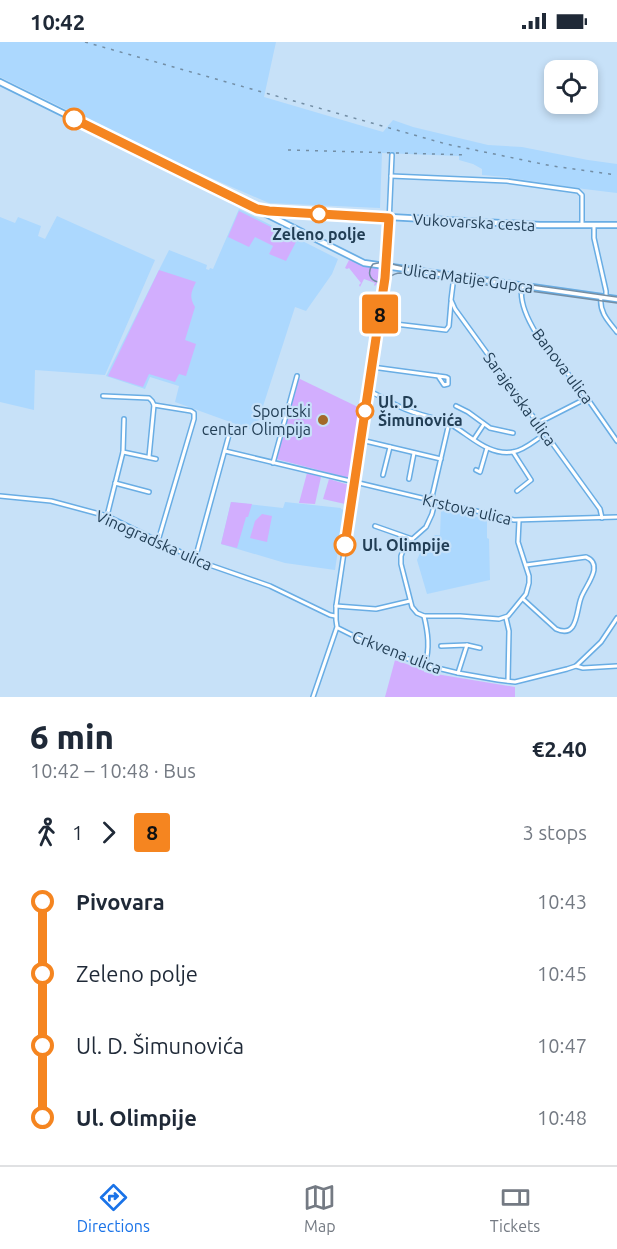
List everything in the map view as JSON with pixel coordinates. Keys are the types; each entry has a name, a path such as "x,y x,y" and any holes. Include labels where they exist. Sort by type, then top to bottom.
{"main road":[{"name":"Vukovarska cesta","path":"0,82 259,210 540,225 617,225"},
{"name":"Ulica Matije Gupca","path":"259,210 358,261 386,267 617,299"}],"street":[{"path":"313,697 337,627 336,606 386,267 392,155"},
{"path":"391,176 507,181 578,191 582,195 582,226"},
{"path":"594,226 594,238 606,291 600,304 603,313 617,332"},
{"path":"378,322 447,330 454,276"},
{"name":"Banova ulica","path":"522,286 521,294 533,328 617,441"},
{"name":"Sarajevska ulica","path":"451,300 455,309 600,509 602,518"},
{"path":"372,367 438,376"},
{"path":"273,463 297,376"},
{"path":"368,391 402,408 449,423 487,448 498,452 513,452 522,449 545,434"},
{"path":"103,396 149,398 152,401 154,405 149,458"},
{"path":"538,423 587,398"},
{"path":"154,405 194,413 158,541"},
{"path":"456,406 490,428 513,433"},
{"path":"107,516 123,452 124,419"},
{"path":"449,423 432,514 426,527 412,538 401,556 410,601 417,613 424,616 460,615 506,618 523,599 530,582 518,542 519,521"},
{"path":"474,439 484,424"},
{"path":"195,559 230,431"},
{"path":"361,440 441,459"},
{"path":"383,475 390,447"},
{"path":"476,470 480,472 487,448"},
{"name":"Krstova ulica","path":"225,451 519,521 617,517"},
{"path":"123,452 156,459"},
{"path":"513,452 531,480 517,491"},
{"path":"409,479 414,453"},
{"path":"115,483 149,492"},
{"name":"Vinogradska ulica","path":"0,496 51,501 107,516 195,559 270,586 335,616"},
{"path":"375,526 412,538"},
{"path":"523,599 556,629 567,631 576,621 580,599 592,578 594,567 593,562 586,557 526,565"},
{"path":"336,606 376,609 410,601"},
{"path":"424,616 429,647 424,665"},
{"path":"506,618 509,631 508,681"},
{"name":"Crkvena ulica","path":"337,627 378,648 424,665 458,673 522,681 576,666 601,642 617,618"},
{"name":"Crkvena ulica","path":"458,673 467,645"},
{"name":"Crkvena ulica","path":"441,646 467,645 480,648"},
{"path":"576,666 583,668 617,666"}],"shaded area":[{"path":"0,42 276,42 264,97 383,132 393,120 488,145 522,147 617,164 617,193 482,175 482,169 459,160 459,156 382,153 380,208 269,203 167,159 0,77"},
{"path":"239,209 338,259 332,274 306,311 295,307 255,431 175,402 179,386 150,377 145,389 106,376 169,250 207,265 206,269 213,269"},
{"path":"239,211 297,240 286,261 269,254 273,246 255,237 249,247 228,237"},
{"path":"57,216 155,260 105,375 35,370 34,410 0,402 0,217 15,223 18,217 41,226 38,236 45,239"},
{"path":"349,260 382,270 384,274 382,286 379,287 380,284 377,283 375,286 375,283 364,279 360,287 361,283 349,268 345,268"},
{"path":"159,270 196,282 191,294 195,307 185,340 196,344 186,376 179,374 175,382 149,374 143,387 108,376"},
{"name":"Sportski centar Olimpija","path":"298,378 360,408 349,478 276,459"},
{"path":"307,473 321,477 315,504 299,503"},
{"path":"329,479 349,485 345,504 323,499"},
{"path":"231,502 283,508 285,502 341,508 344,510 335,570 285,563 221,544"},
{"path":"231,502 252,504 237,548 221,544"},
{"path":"441,509 487,519 490,580 427,594 417,560 423,546 435,535 440,535"},
{"path":"262,514 272,516 267,542 250,538 255,521"},
{"path":"395,660 424,670 424,672 515,687 515,697 385,697"}],"tram line":[{"path":"617,297 383,262 373,264 370,273 371,278 378,282 400,273 617,303"}],"railway":[{"path":"85,42 446,144 552,166 617,175"},
{"path":"288,150 467,155"}],"bus line":[{"name":"8","path":"74,119 257,209 389,218 385,278 345,545"}],"place":[{"name":"Zeleno polje","path":"319,214"},
{"name":"Ul. D. Šimunovića","path":"365,411"},
{"name":"Sportski centar Olimpija","path":"323,420"},
{"name":"Ul. Olimpije","path":"345,545"}]}
